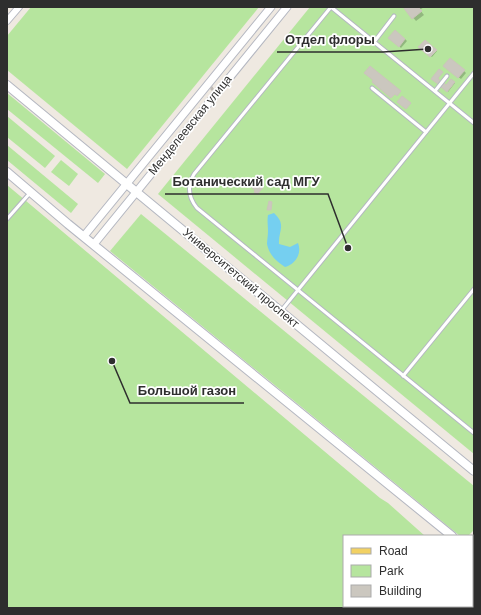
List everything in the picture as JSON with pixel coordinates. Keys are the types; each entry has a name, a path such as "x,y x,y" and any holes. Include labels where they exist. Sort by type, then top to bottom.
{"main road":[{"name":"Университетский проспект","path":"7,86 128,183 474,471"},
{"path":"7,172 451,535"}],"street":[{"path":"7,22 19,7"},
{"name":"Менделеевская улица","path":"84,236 271,7"},
{"name":"Менделеевская улица","path":"94,244 287,7"},
{"path":"197,98 201,96 206,97 208,101 206,105"}],"lane":[{"path":"474,123 331,7 194,174 190,180 189,189 191,198 197,208 474,433"},
{"path":"374,42 394,16"},
{"path":"280,311 474,73"},
{"path":"435,91 447,76"},
{"path":"372,88 426,132"},
{"path":"7,219 31,192"},
{"path":"403,376 474,289"}],"green space":[{"path":"31,7 259,7 127,169 7,70 7,36"},
{"path":"310,7 474,7 474,454 158,194"},
{"path":"7,93 105,174 98,183 7,109"},
{"path":"7,116 55,156 45,168 7,137"},
{"path":"7,145 78,204 71,213 7,160"},
{"path":"61,160 78,174 69,186 51,172"},
{"path":"7,185 380,498 388,503 424,535 343,535 343,607 377,607 376,608 7,608"},
{"path":"141,214 474,486 474,530 469,535 459,535 110,251"}],"water":[{"path":"274,213 278,217 281,225 279,244 290,247 298,243 299,247 299,254 295,261 289,266 285,267 274,258 267,244 268,215"}],"building":[{"path":"403,7 418,7 422,11 412,19"},
{"path":"395,30 405,39 399,47 388,38"},
{"path":"425,40 437,50 430,57 418,47"},
{"path":"450,58 465,70 458,78 443,66"},
{"path":"370,66 401,91 397,96 395,94 391,98 372,82 373,80 364,73"},
{"path":"439,69 443,72 438,78 440,81 438,84 431,79"},
{"path":"451,79 455,82 447,92 441,87 444,83 446,85"},
{"path":"402,96 411,103 406,109 397,102"},
{"path":"257,182 263,188 257,194 252,188"},
{"path":"269,201 272,202 271,210 267,210"}],"place":[{"name":"Отдел флоры","path":"428,49"},
{"name":"Ботанический сад МГУ","path":"348,248"},
{"name":"Большой газон","path":"112,361"}]}
